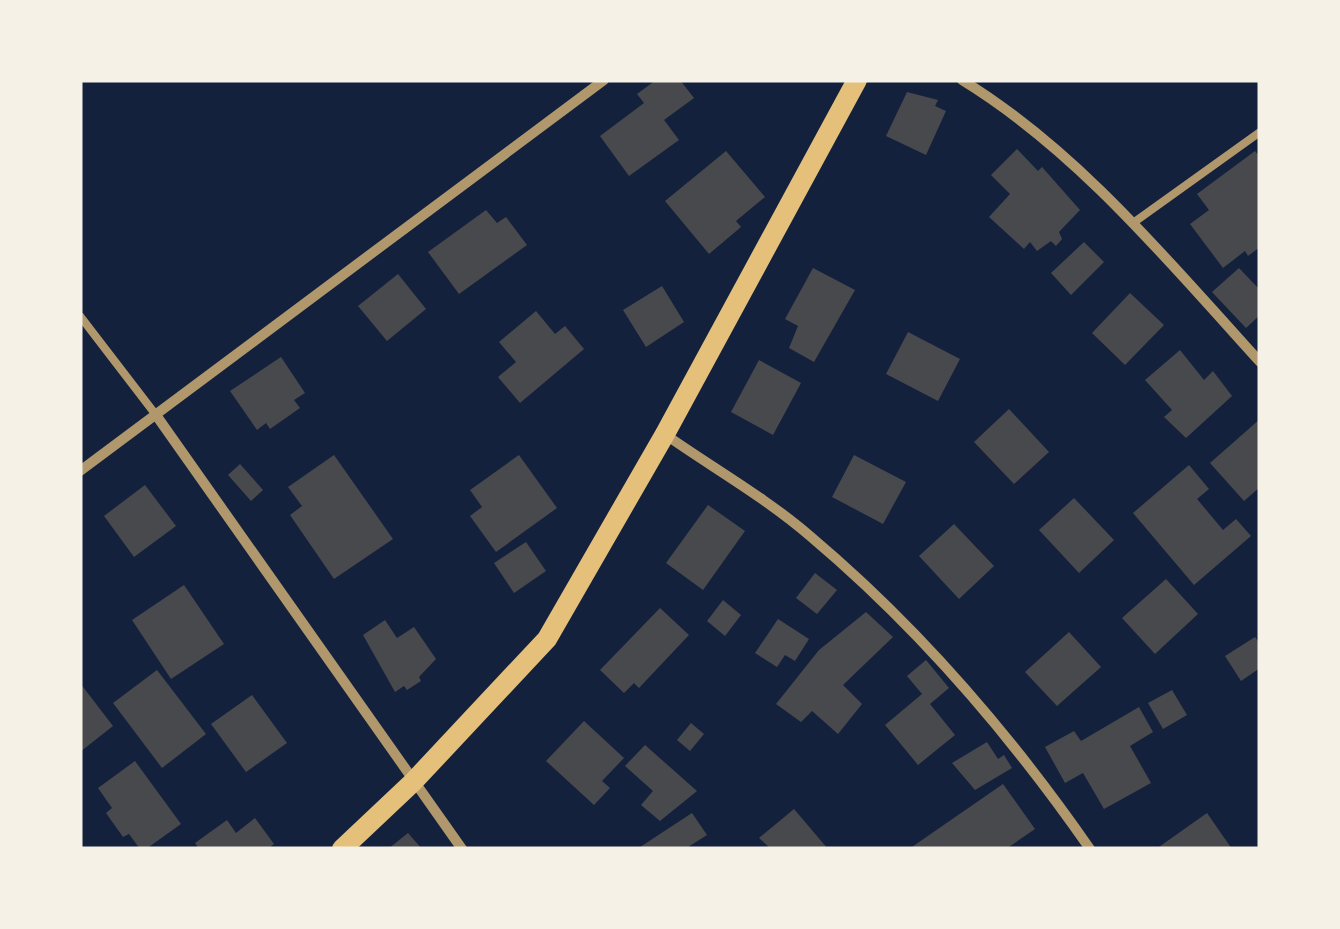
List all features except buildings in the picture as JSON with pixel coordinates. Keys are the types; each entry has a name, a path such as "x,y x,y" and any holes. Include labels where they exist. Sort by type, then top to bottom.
{"main road":[{"path":"342,849 413,782 547,639 665,434 856,80"}],"street":[{"path":"80,471 604,80"},
{"path":"962,80 996,101 1132,223 1260,362"},
{"path":"156,415 462,849"},
{"path":"665,434 808,534 930,648 1036,770 1090,849"}],"lane":[{"path":"1132,223 1260,132"},
{"path":"80,316 156,415"}]}
